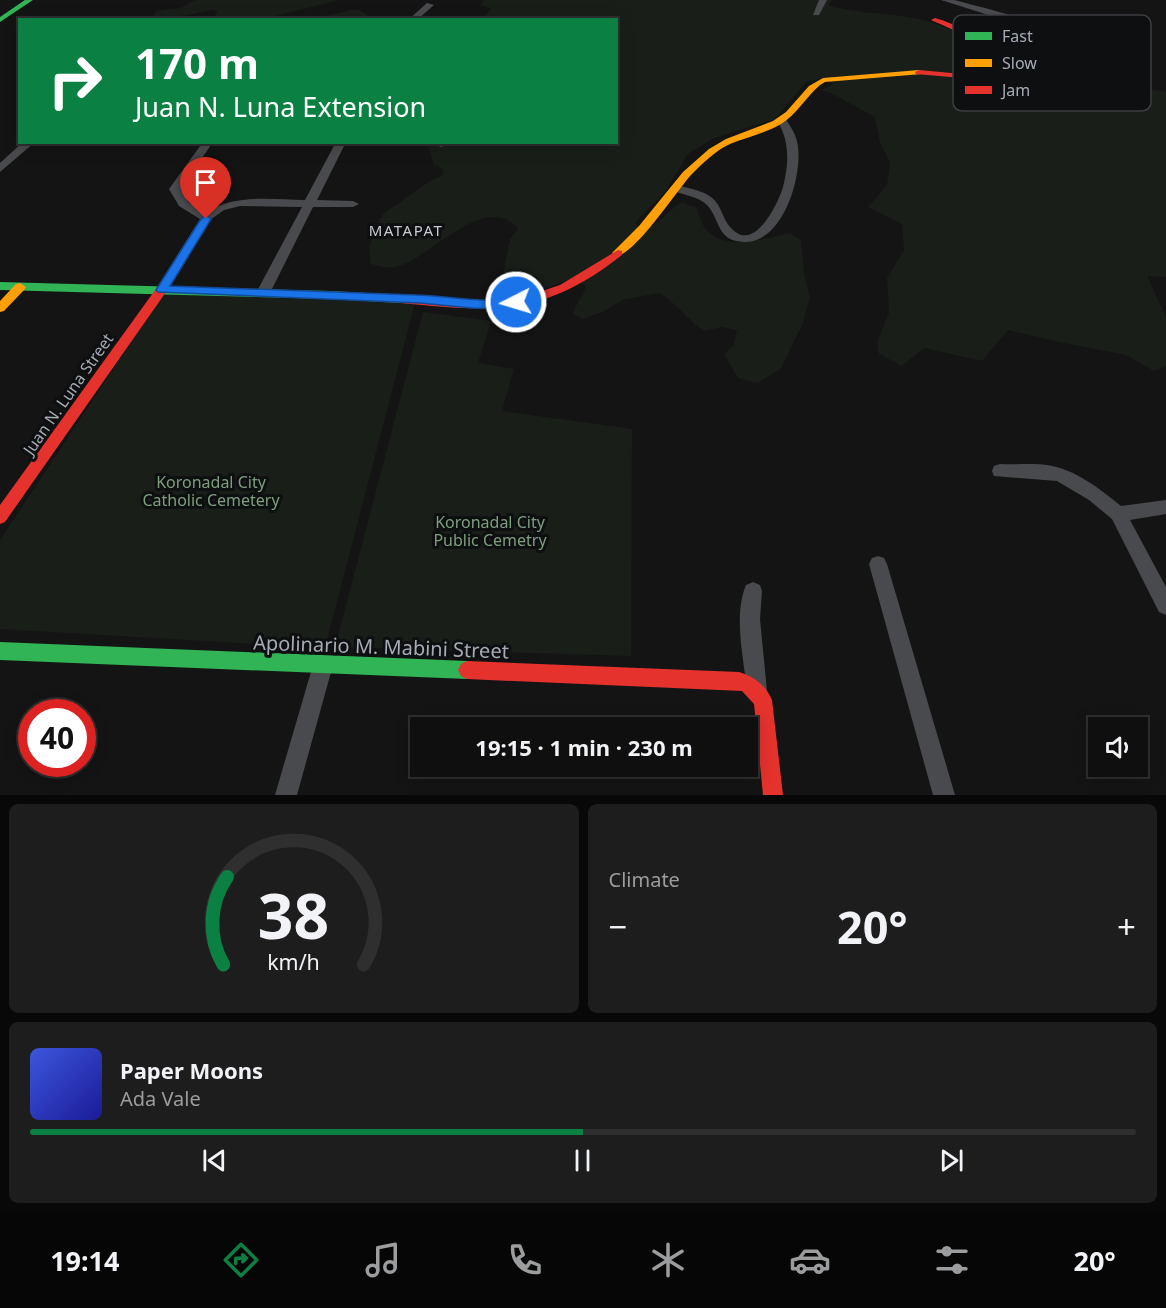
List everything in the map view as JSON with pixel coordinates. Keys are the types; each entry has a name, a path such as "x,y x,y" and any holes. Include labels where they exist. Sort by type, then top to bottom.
{"main road":[{"path":"0,20 30,0"},
{"path":"935,20 953,27"},
{"path":"0,286 263,293 420,299 502,305 530,299 566,288 594,273 621,251 676,188 714,149 782,120 799,105 816,83 823,80 915,72 953,74"},
{"path":"0,308 20,286"},
{"name":"Juan N. Luna Street","path":"0,517 162,290"},
{"name":"Apolinario M. Mabini Street","path":"0,651 739,681 757,691"},
{"path":"757,691 763,700 773,795"}],"street":[{"path":"816,13 823,0"},
{"path":"945,0 996,15"},
{"path":"414,18 430,5"},
{"path":"676,188 693,193 713,204 724,229 732,235 742,238 753,236 769,226 780,214 788,192 793,164 794,144 782,120"},
{"path":"0,169 28,144"},
{"path":"206,219 183,204 175,189 207,144"},
{"path":"263,293 340,144"},
{"path":"162,290 212,213 230,205 354,204"},
{"path":"1000,471 1047,472 1060,475 1095,495 1118,514 1166,606"},
{"path":"1118,514 1166,507"},
{"path":"878,564 944,795"},
{"path":"753,591 750,619 757,691"},
{"path":"286,795 323,665"}],"green space":[{"path":"196,0 339,0 267,18 214,18 218,11 212,10 173,18 147,18 157,11 180,8"},
{"path":"484,0 832,0 828,5 917,19 953,31 953,111 1151,111 1151,89 1166,92 1166,277 1147,276 1166,317 1166,366 1154,371 1126,355 1008,330 982,361 924,348 902,366 879,354 877,341 889,313 887,278 904,250 902,224 868,207 887,185 890,163 880,142 875,117 821,90 833,84 825,77 806,82 775,119 714,138 688,154 665,192 635,222 642,232 682,202 697,208 702,223 711,234 721,240 747,242 790,233 801,240 804,273 810,297 803,323 781,368 758,383 738,378 724,354 734,345 737,330 722,327 705,331 659,293 623,300 602,312 583,319 573,314 586,286 573,278 524,296 498,301 492,295 502,278 510,239 518,228 505,219 490,217 474,222 399,266 385,267 371,264 369,251 372,237 383,214 430,181 442,176 444,170 434,164 427,144 618,144 618,18 482,18 492,9 481,5"},
{"path":"358,10 367,14 368,18 307,18 331,15"},
{"name":"Koronadal City Catholic Cemetery","path":"163,294 415,303 325,648 0,629 0,540"},
{"name":"Koronadal City Public Cemetry","path":"423,312 491,321 478,363 514,369 502,411 632,429 631,656 335,647"}],"traffic: fast":[{"path":"0,20 30,0"},
{"path":"0,286 400,299"},
{"path":"0,651 467,670"}],"traffic: slow":[{"path":"618,253 699,162 729,141 767,128 784,118 817,83 823,80 919,72"},
{"path":"0,308 20,287"}],"traffic: jam":[{"path":"935,20 953,27"},
{"path":"919,72 953,75"},
{"path":"400,299 477,306 518,303 564,288 592,272 618,253"},
{"path":"0,517 162,289"},
{"path":"467,670 739,681 748,684 763,700 773,795"}],"district":[{"name":"MATAPAT","path":"406,231"}],"route":[{"path":"206,219 162,290 420,299 472,304 502,305 516,302"}]}
